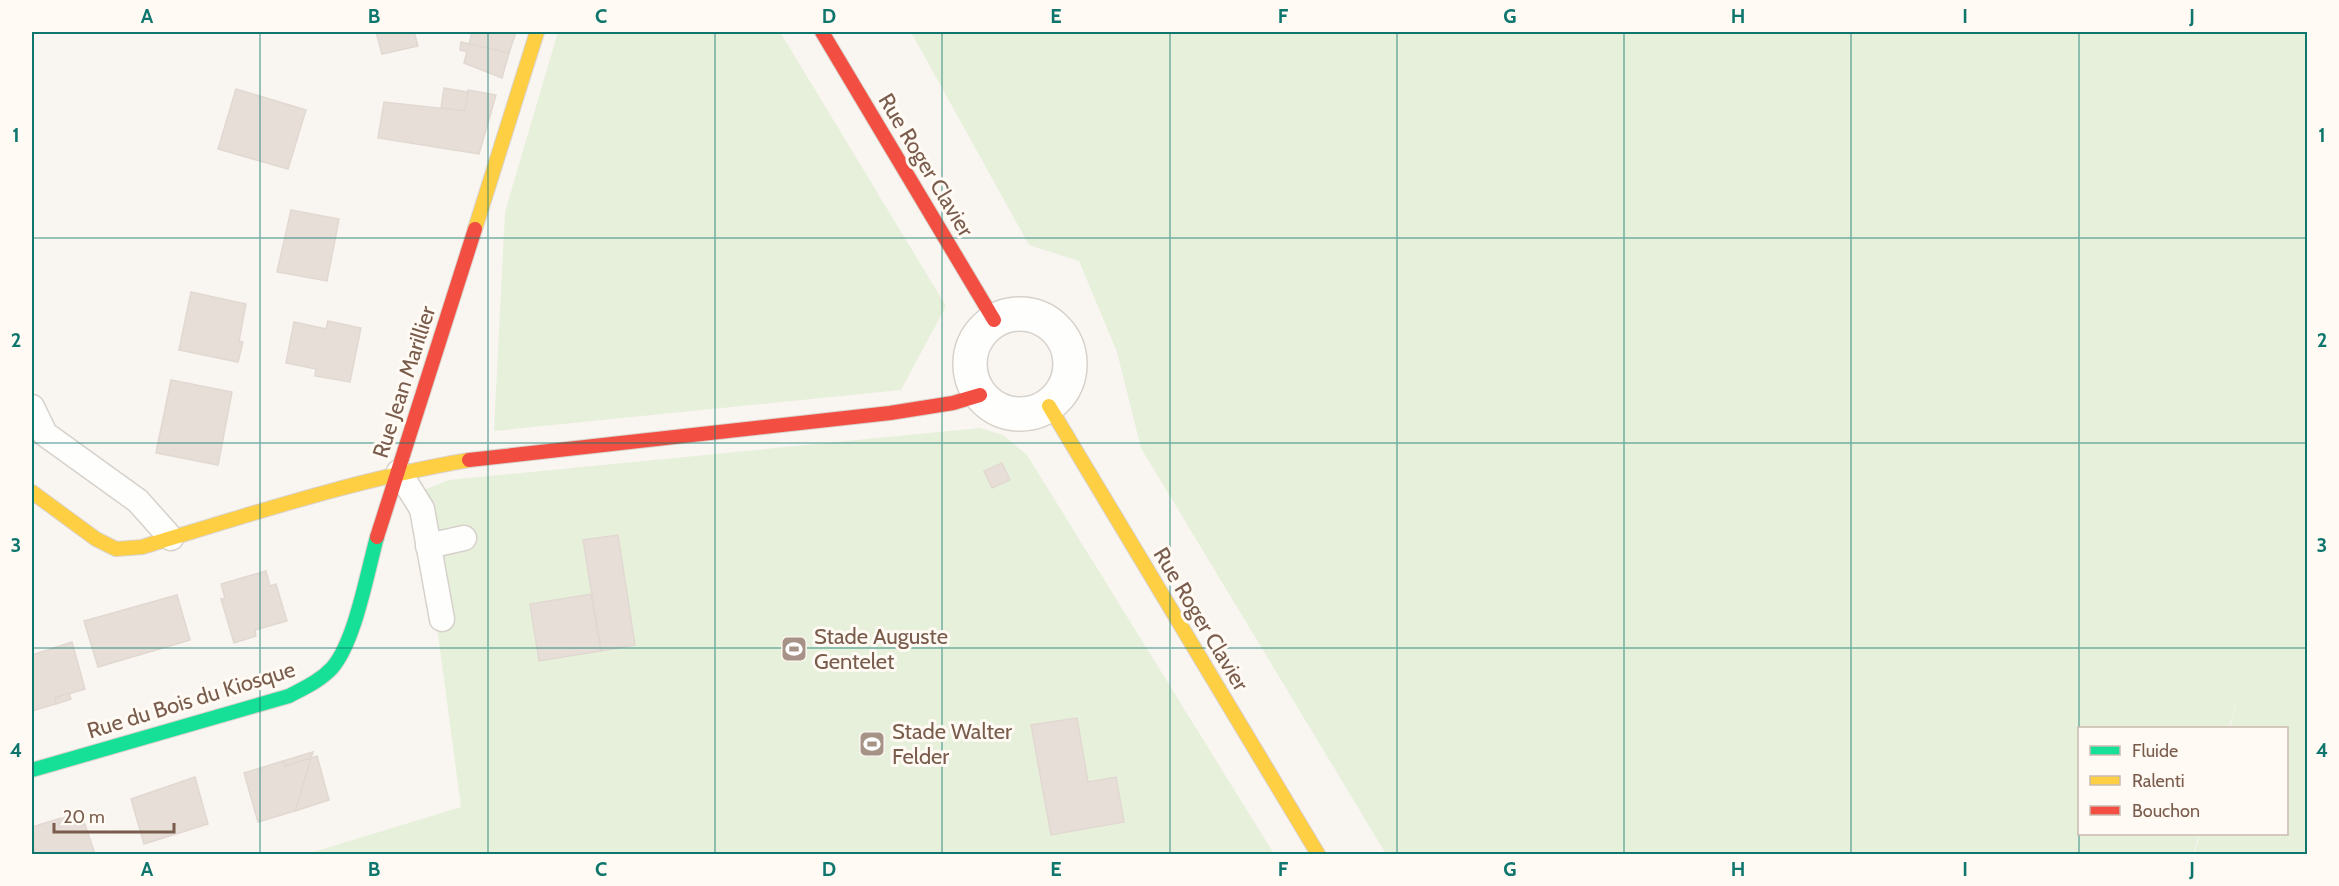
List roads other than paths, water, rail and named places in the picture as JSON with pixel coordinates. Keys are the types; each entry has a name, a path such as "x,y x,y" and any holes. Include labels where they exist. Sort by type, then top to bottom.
{"street":[{"name":"Rue Jean Marillier","path":"32,492 96,539 116,549 142,547 347,485 399,472 537,32"},
{"name":"Rue Roger Clavier","path":"822,32 994,320"},
{"path":"1018,313 1036,316 1052,324 1064,338 1070,355 1070,373 1064,390 1049,406 1029,414 1006,413 990,405 980,395 971,378 972,347 981,332 994,320 1018,313"},
{"path":"399,472 476,459 890,413 953,403 980,395"},
{"name":"Rue Roger Clavier","path":"1049,406 1318,855"},
{"name":"Rue du Bois du Kiosque","path":"32,770 289,696 313,684 332,668 347,644 399,472"}],"lane":[{"path":"32,407 45,434 138,501 171,538"},
{"path":"399,472 422,509 442,619"},
{"path":"428,546 464,538"}],"place":[{"name":"Stade Auguste Gentelet","path":"794,649"},
{"name":"Stade Walter Felder","path":"872,744"}]}
